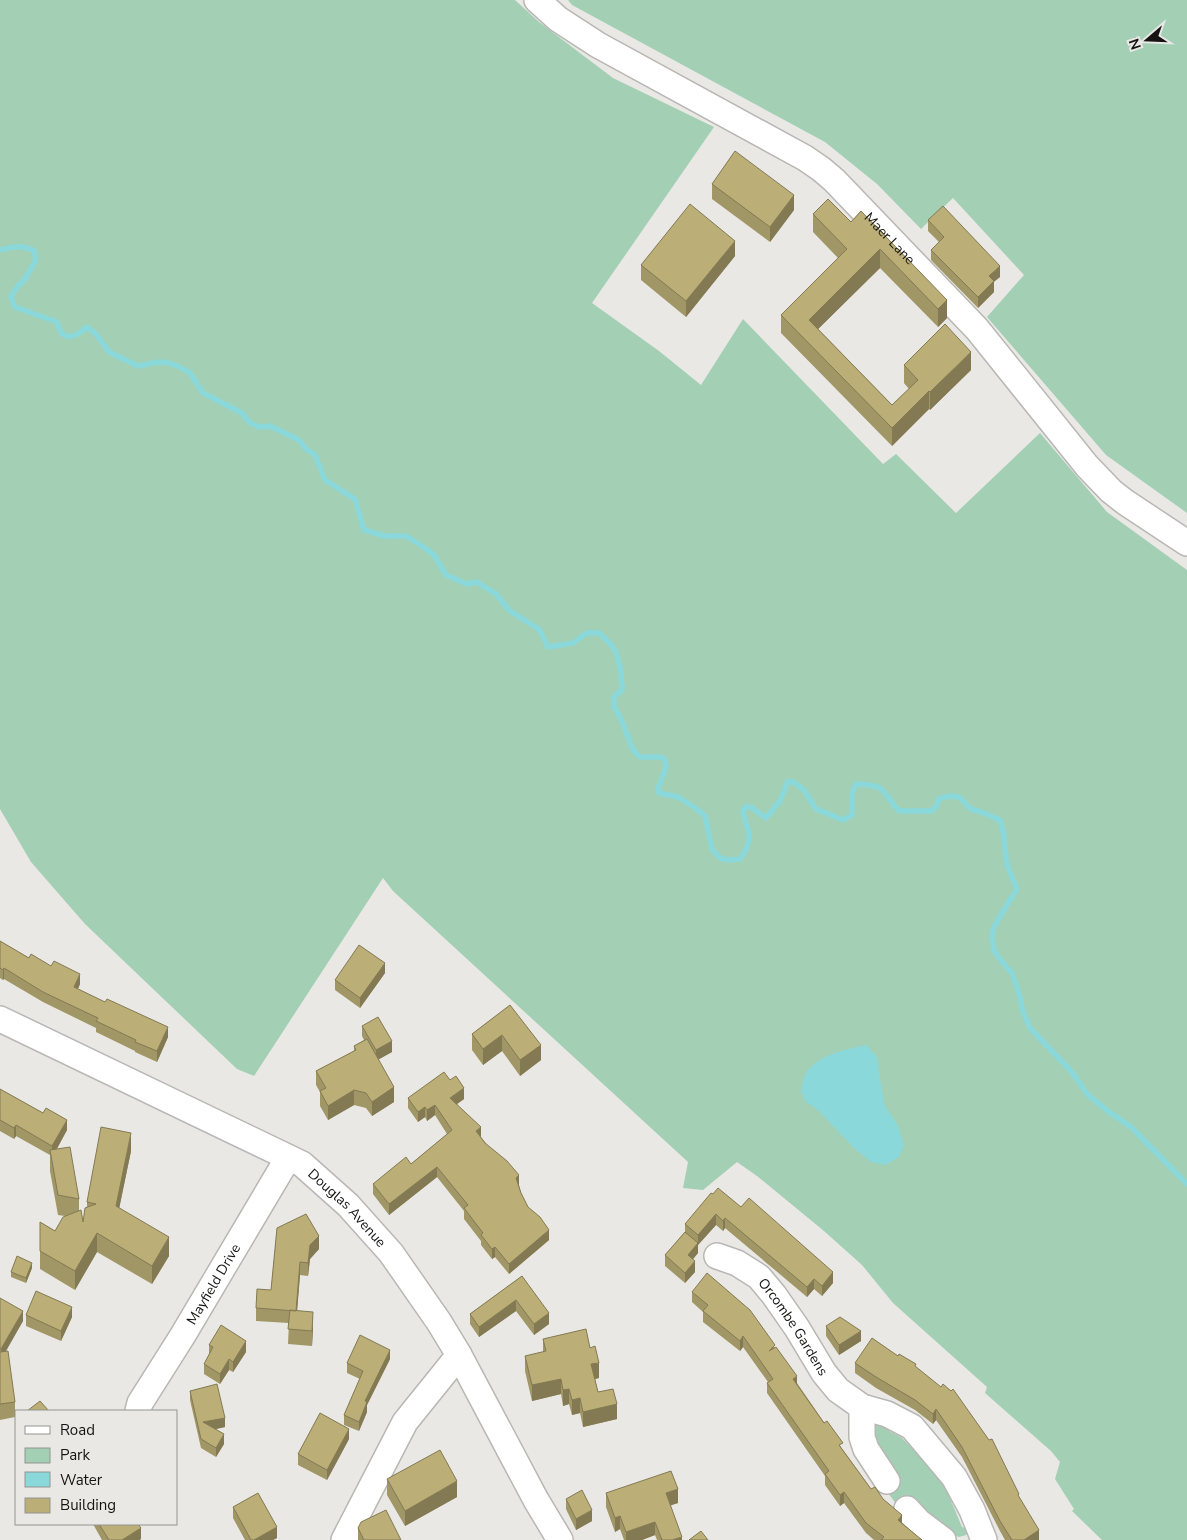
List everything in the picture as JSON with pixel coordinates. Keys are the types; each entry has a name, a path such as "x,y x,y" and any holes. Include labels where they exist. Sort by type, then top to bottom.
{"street":[{"name":"Maer Lane","path":"537,0 558,19 598,45 822,169 976,329 1087,466 1111,491 1187,543"},
{"name":"Douglas Avenue","path":"0,1020 302,1164 348,1205 391,1253 459,1355 536,1500 560,1540"},
{"name":"Mayfield Drive","path":"138,1410 140,1403 183,1335 288,1158"},
{"name":"Orcombe Gardens","path":"717,1256 737,1263 759,1277 774,1295 797,1328 824,1373 838,1390 862,1407 887,1414 912,1427 954,1477 972,1510 984,1540"},
{"path":"344,1540 405,1422 459,1355"},
{"path":"862,1407 862,1437 866,1449 887,1481"},
{"path":"907,1509 919,1522 944,1540"}],"green space":[{"path":"0,0 515,0 539,22 613,78 714,127 592,303 659,351 701,385 743,319 883,464 896,454 956,513 1040,433 1107,512 1187,570 1187,1540 1102,1540 1072,1511 1074,1509 1055,1479 1060,1462 1051,1451 985,1393 987,1387 893,1303 862,1265 824,1231 737,1162 703,1190 683,1188 688,1162 393,891 383,878 254,1076 237,1069 85,924 31,862 0,809"},
{"path":"568,0 1187,0 1187,513 1106,455 987,317 1024,275 953,198 921,229 877,184 825,142 572,5"},
{"path":"870,1419 886,1419 889,1431 902,1438 952,1488 949,1496 962,1527 970,1530 966,1535 959,1537 953,1535 899,1508 886,1490"}],"water":[{"path":"866,1045 877,1057 884,1104 898,1126 904,1145 899,1157 885,1165 871,1162 855,1149 818,1110 805,1101 801,1092 806,1073 818,1061 833,1054"}],"building":[{"path":"735,151 794,195 770,227 712,184"},
{"path":"828,199 851,222 861,211 947,300 938,309 880,249 809,320 892,405 918,380 904,365 945,324 971,352 892,428 781,315 847,249 813,214"},
{"path":"690,204 735,241 686,301 641,265"},
{"path":"943,206 1000,266 989,276 994,281 978,297 931,250 944,237 928,220"},
{"path":"0,941 29,958 31,954 51,966 54,961 80,974 74,987 105,1002 107,999 168,1027 157,1051 135,1042 136,1040 96,1021 98,1018 43,992 4,968 3,970 0,968"},
{"path":"359,945 385,963 360,998 335,980"},
{"path":"510,1005 541,1045 520,1060 502,1035 483,1049 472,1034"},
{"path":"378,1017 392,1041 376,1050 362,1026"},
{"path":"367,1039 394,1087 372,1102 366,1093 354,1090 328,1106 320,1091 326,1088 316,1071 356,1050 354,1046"},
{"path":"444,1072 450,1080 456,1076 464,1088 450,1098 481,1127 476,1131 485,1143 507,1161 519,1175 516,1178 528,1207 540,1217 549,1230 509,1264 495,1247 492,1249 481,1235 483,1233 464,1208 468,1205 437,1167 389,1204 373,1184 406,1157 411,1164 452,1130 435,1105 427,1110 425,1107 418,1112 408,1098"},
{"path":"0,1089 43,1113 46,1108 67,1120 52,1146 16,1125 14,1128 0,1120"},
{"path":"101,1127 131,1133 116,1206 169,1237 152,1266 97,1233 75,1271 40,1251 40,1222 55,1231 63,1217 81,1210 83,1222 85,1208 96,1204 87,1202"},
{"path":"70,1147 79,1199 58,1195 50,1150"},
{"path":"718,1188 741,1207 749,1198 833,1272 822,1286 814,1279 807,1287 725,1218 723,1221 716,1214 698,1235 685,1224 711,1193 713,1194"},
{"path":"306,1214 319,1236 310,1245 308,1263 300,1262 296,1311 256,1308 257,1289 271,1290 277,1228"},
{"path":"685,1232 698,1243 688,1255 695,1261 685,1273 665,1255"},
{"path":"17,1256 32,1263 26,1278 11,1272"},
{"path":"707,1273 750,1310 775,1345 769,1351 776,1347 797,1376 793,1379 824,1423 827,1421 843,1443 839,1445 871,1489 875,1487 883,1499 902,1515 898,1520 922,1540 881,1540 884,1537 866,1523 844,1492 840,1495 825,1474 829,1471 767,1383 773,1379 743,1336 740,1341 703,1311 708,1305 692,1292"},
{"path":"522,1276 549,1313 534,1324 516,1300 479,1327 470,1314"},
{"path":"36,1291 72,1307 61,1331 26,1315"},
{"path":"0,1298 23,1311 1,1349 0,1349"},
{"path":"290,1310 313,1312 312,1331 288,1329"},
{"path":"840,1317 861,1331 839,1345 826,1326"},
{"path":"221,1325 246,1341 233,1362 229,1359 220,1374 204,1364 213,1347 209,1345"},
{"path":"586,1329 590,1348 595,1346 599,1363 591,1364 598,1392 613,1389 617,1404 583,1412 580,1398 572,1400 569,1389 563,1390 561,1379 532,1385 525,1356 546,1351 543,1339"},
{"path":"360,1335 390,1350 365,1401 367,1402 359,1422 344,1415 363,1371 347,1363"},
{"path":"872,1338 898,1356 899,1354 916,1364 915,1366 941,1387 943,1384 951,1391 953,1389 989,1440 992,1439 1018,1495 1039,1530 1024,1540 1012,1540 1000,1521 962,1447 936,1409 933,1414 915,1400 855,1363"},
{"path":"8,1351 15,1402 0,1404 0,1352"},
{"path":"217,1384 225,1418 203,1422 224,1434 216,1448 201,1439 190,1391"},
{"path":"40,1401 48,1410 28,1410"},
{"path":"320,1413 349,1429 327,1470 298,1454"},
{"path":"440,1450 457,1481 405,1511 387,1479"},
{"path":"671,1471 678,1489 666,1493 682,1537 662,1540 655,1522 626,1532 620,1516 615,1518 606,1493"},
{"path":"582,1490 592,1510 576,1519 566,1499"},
{"path":"258,1493 277,1527 251,1540 233,1507"},
{"path":"386,1510 401,1540 364,1540 358,1528 361,1522"},
{"path":"100,1525 139,1525 141,1528 122,1540 109,1540"},
{"path":"701,1531 708,1540 689,1540"}],"waterway":[{"path":"0,250 21,247 34,251 36,260 25,279 11,297 15,307 57,322 61,333 69,337 78,334 87,327 96,334 109,352 138,366 159,362 180,367 190,373 203,393 242,413 249,422 259,427 270,426 299,440 306,449 315,455 325,480 355,499 364,530 385,536 406,536 425,548 434,555 446,575 467,584 477,582 496,594 510,611 539,629 548,647 573,643 587,633 599,633 613,647 617,655 622,690 614,697 614,706 633,750 640,757 661,757 665,760 666,767 658,789 659,793 678,797 705,816 712,849 720,858 728,860 740,859 747,848 749,839 743,811 746,807 751,807 766,818 780,801 788,781 795,783 804,790 816,809 843,820 852,815 852,794 856,784 879,787 899,811 931,811 936,807 939,799 949,796 959,797 971,809 1000,820 1007,865 1017,889 993,929 992,937 994,950 1012,973 1022,1009 1030,1028 1071,1071 1088,1095 1131,1127 1187,1184"}]}
